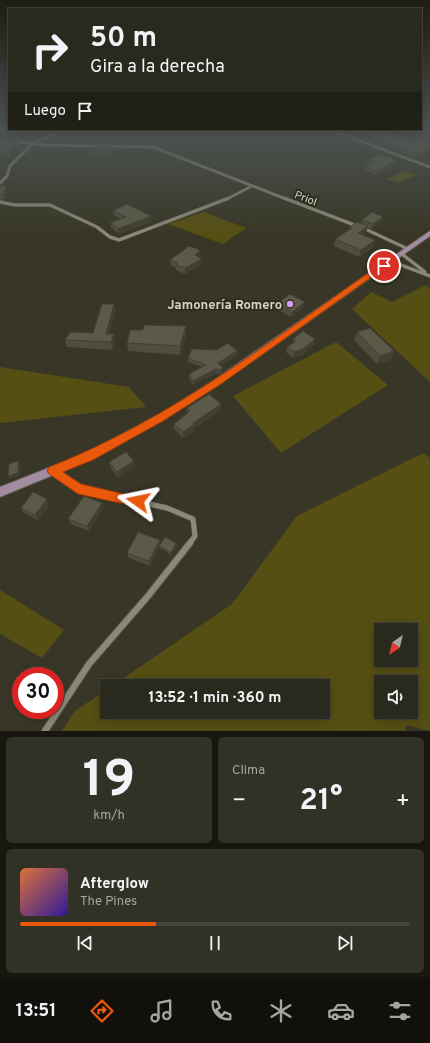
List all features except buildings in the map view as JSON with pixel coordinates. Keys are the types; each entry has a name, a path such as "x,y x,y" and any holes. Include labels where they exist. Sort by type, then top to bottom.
{"main road":[{"path":"0,492 89,456 160,418 217,382 430,233"}],"street":[{"path":"1,181 7,176 11,165"},
{"name":"Priol","path":"199,165 366,230 402,253"},
{"path":"0,202 50,205 97,227 110,237 119,240 220,202 252,186"},
{"path":"402,253 401,262 430,276"},
{"path":"402,253 430,276"},
{"path":"384,266 401,265 413,268"},
{"path":"45,731 89,664 148,596 195,536 193,519 167,508 78,488 53,471"}],"shaded area":[{"path":"405,171 417,175 398,183 387,179"},
{"path":"204,212 246,228 223,244 168,224"},
{"path":"426,285 430,288 430,382 352,309 371,292 392,302"},
{"path":"336,342 388,385 281,453 233,396"},
{"path":"0,367 129,387 146,407 0,423"},
{"path":"423,453 430,458 430,731 406,725 406,731 62,731 74,712 100,694 100,719 330,719 330,679 122,679 232,604 297,516"},
{"path":"0,590 64,630 42,658 0,634"}],"place":[{"name":"Jamonería Romero","path":"290,304"}],"route":[{"path":"138,501 78,488 53,471 89,456 160,418 217,382 384,266"}]}
